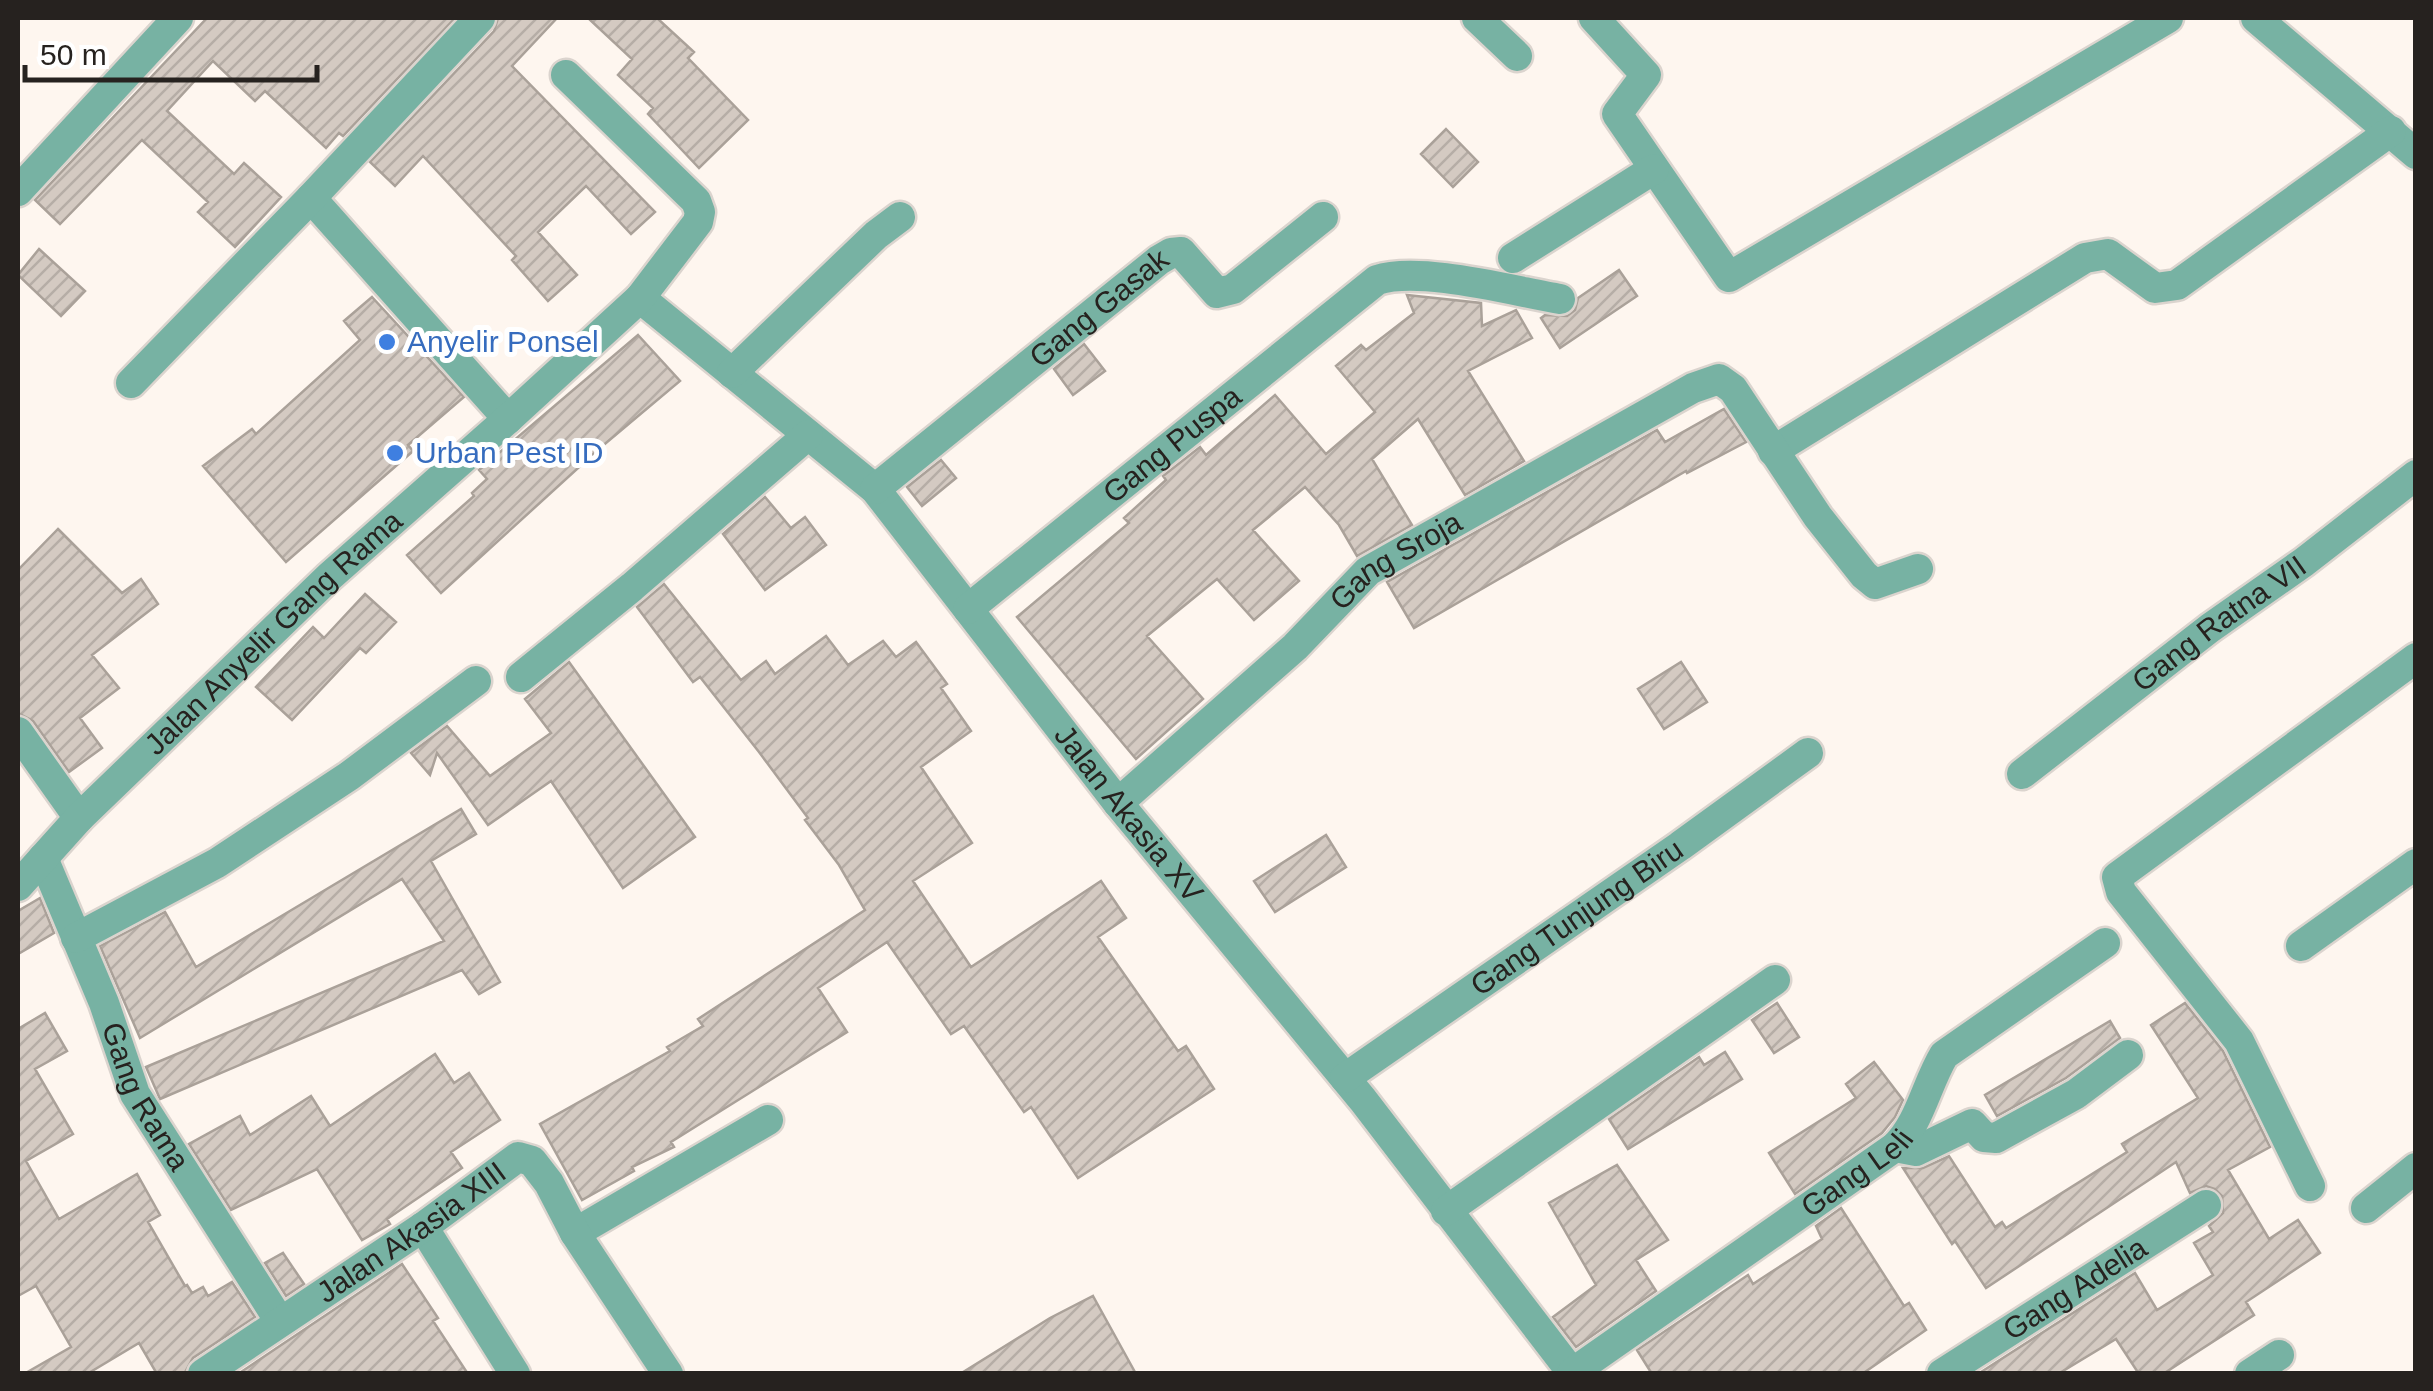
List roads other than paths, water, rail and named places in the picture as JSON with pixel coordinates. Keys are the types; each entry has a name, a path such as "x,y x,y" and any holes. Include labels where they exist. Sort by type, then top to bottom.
{"street":[{"path":"18,191 178,18"},
{"path":"131,382 480,18"},
{"path":"1478,18 1517,56"},
{"path":"1594,18 1646,75 1617,114 1729,277 2168,18"},
{"path":"2256,18 2416,154"},
{"name":"Jalan Anyelir Gang Rama","path":"18,886 80,818 329,577 640,298 698,222 696,200 566,75"},
{"path":"1918,569 1875,584 1818,517 1772,450 2085,258 2108,254 2155,288 2177,285 2392,131"},
{"path":"1513,258 1654,168"},
{"path":"311,198 508,419"},
{"path":"732,373 876,235 900,217"},
{"name":"Gang Gasak","path":"875,489 1159,260 1181,252 1210,288 1223,293 1233,290 1323,217"},
{"name":"Gang Puspa","path":"968,609 1376,280 1391,275 1422,276 1560,299"},
{"name":"Jalan Akasia XV","path":"640,298 875,489 1118,803 1344,1078 1572,1373"},
{"name":"Gang Sroja","path":"1118,803 1295,647 1368,572 1693,388 1719,379 1733,389 1772,450"},
{"path":"521,677 632,588 808,436"},
{"name":"Gang Ratna VII","path":"2022,774 2210,628 2416,476"},
{"path":"2310,1186 2240,1041 2121,892 2117,877 2416,658"},
{"path":"76,938 217,863 349,776 476,681"},
{"path":"18,732 80,818"},
{"name":"Gang Tunjung Biru","path":"1344,1078 1808,753"},
{"name":"Gang Rama","path":"43,858 104,1003 135,1094 279,1320"},
{"path":"2302,946 2416,864"},
{"name":"Gang Leli","path":"1572,1373 1909,1134 1930,1079 1944,1055 2105,943"},
{"path":"1446,1211 1775,980"},
{"path":"1894,1146 1916,1151 1972,1124 1984,1137 1996,1138 2076,1094 2128,1055"},
{"path":"575,1233 768,1120"},
{"name":"Jalan Akasia XIII","path":"203,1374 423,1227 518,1158 532,1161 538,1168 575,1233 668,1374"},
{"path":"2366,1208 2416,1168"},
{"name":"Gang Adelia","path":"1942,1374 2206,1205"},
{"path":"423,1227 515,1374"},
{"path":"2250,1374 2279,1355"}],"place":[{"name":"Anyelir Ponsel","path":"387,342"},
{"name":"Urban Pest ID","path":"395,453"}]}
